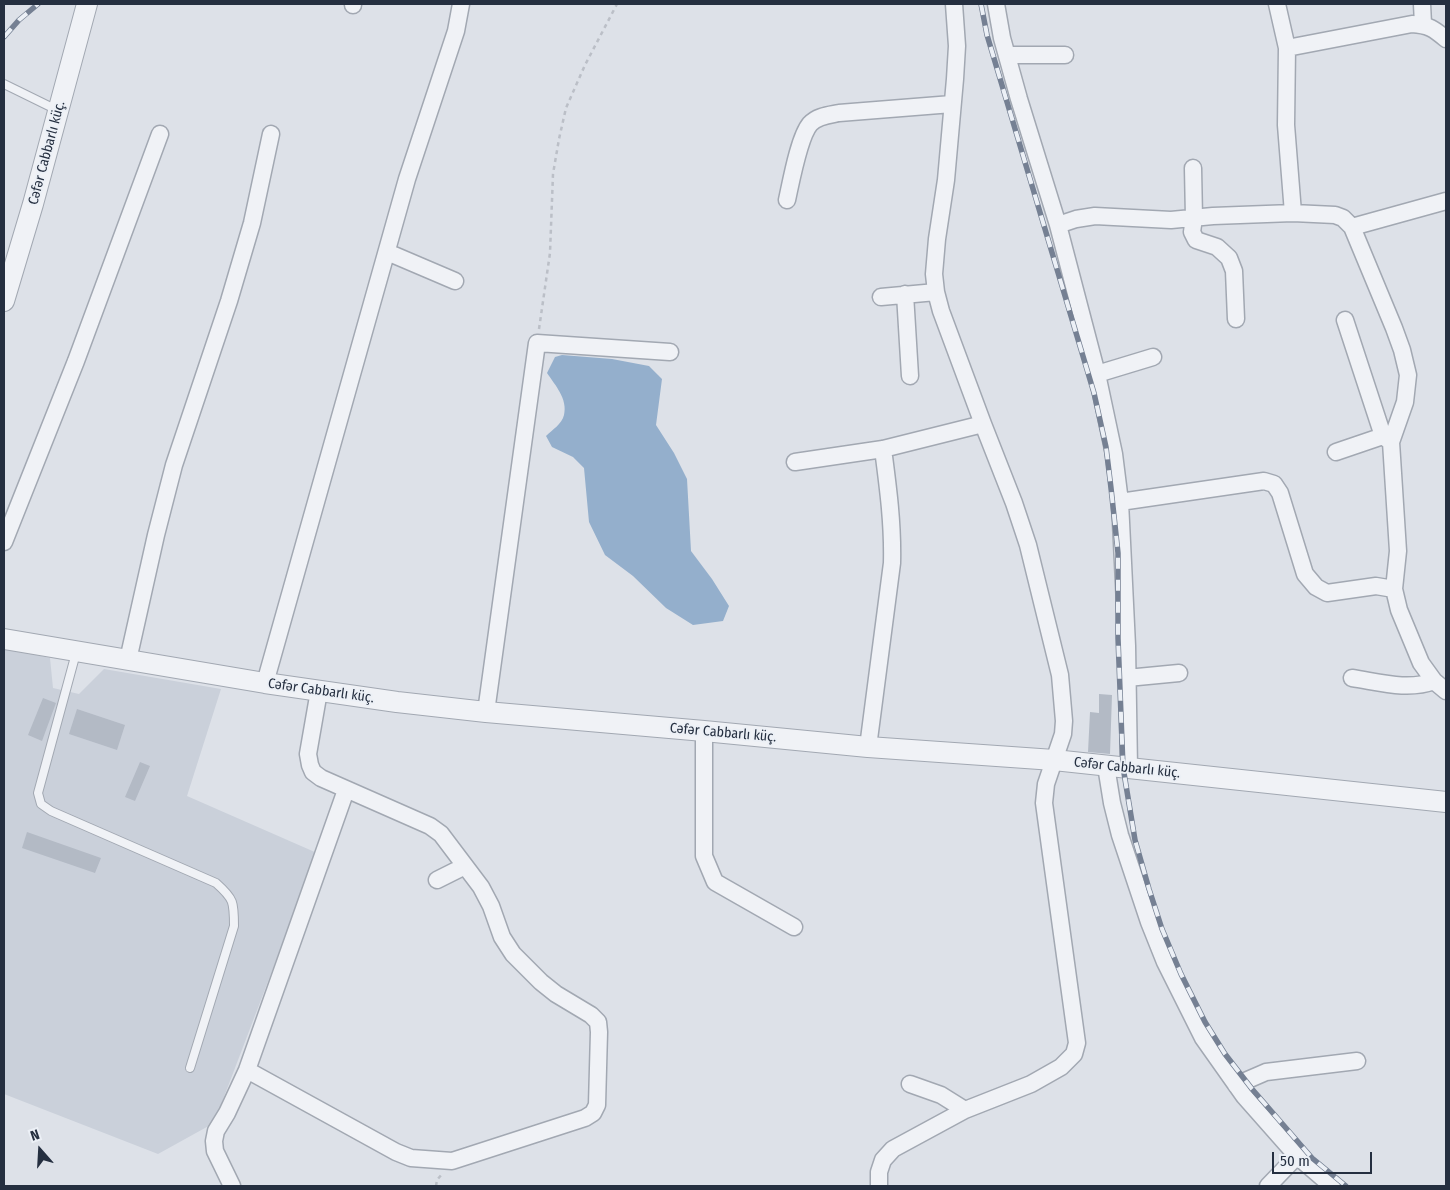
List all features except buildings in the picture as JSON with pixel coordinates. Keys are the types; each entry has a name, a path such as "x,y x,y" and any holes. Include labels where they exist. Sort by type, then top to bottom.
{"street":[{"name":"Cəfər Cabbarlı küç.","path":"4,301 34,204 88,4"},
{"path":"265,683 416,148 456,31 461,4"},
{"path":"878,1186 879,1172 883,1160 893,1149 965,1110 1031,1084 1061,1068 1074,1054 1076,1043 1044,803 1046,784 1063,734 1064,721 1060,675 1028,545 936,292 934,274 946,180 957,46 954,4"},
{"path":"996,4 1018,99 1058,225 1097,374 1114,454 1120,502 1129,768"},
{"path":"1277,4 1287,48 1286,125 1293,213"},
{"path":"1422,4 1423,24"},
{"path":"1287,48 1412,24 1423,24 1432,27 1446,39"},
{"path":"1007,55 1065,55"},
{"path":"786,200 803,135 811,123 821,117 839,113 952,104"},
{"path":"4,542 76,361 160,134"},
{"path":"128,660 174,465 203,383 250,232 271,134"},
{"path":"1193,168 1194,218 1192,232 1196,240 1217,247 1229,258 1234,271 1236,319"},
{"path":"1352,227 1446,201"},
{"path":"1058,225 1095,216 1171,220 1293,213 1336,215 1343,218 1352,227 1394,328 1408,375 1405,402 1387,439 1336,452"},
{"path":"387,252 454,281"},
{"path":"881,297 936,292"},
{"path":"905,294 910,376"},
{"path":"1345,320 1387,439 1398,544 1394,588 1399,610 1421,663 1440,686"},
{"path":"486,712 537,343 670,352"},
{"path":"1097,374 1153,357"},
{"path":"795,462 883,449 983,424"},
{"path":"868,747 892,562 891,506 883,449"},
{"path":"1120,502 1264,481 1274,484 1280,493 1305,574 1316,587 1327,593 1376,586 1394,588"},
{"name":"Cəfər Cabbarlı küç.","path":"4,639 265,683 397,702 868,747 1054,760 1446,802"},
{"path":"1127,678 1179,673"},
{"path":"1352,678 1410,686 1440,686"},
{"path":"247,1070 366,1137 410,1158 429,1160 452,1161 585,1118 593,1113 597,1105 598,1022 591,1015 556,994 541,982 513,954 502,937 492,906 481,887 441,834 430,826 346,790 313,772 308,754 319,691"},
{"path":"704,730 704,856 715,882 794,927"},
{"path":"1106,766 1120,835 1149,922 1165,962 1203,1038 1236,1085 1298,1156 1332,1186"},
{"path":"232,1186 215,1152 214,1141 216,1131 227,1113 247,1070 346,790"},
{"path":"437,880 465,866"},
{"path":"1236,1085 1266,1072 1357,1061"},
{"path":"910,1084 941,1095 965,1110"},
{"path":"1268,1186 1298,1156"}],"lane":[{"path":"4,84 59,111"},
{"path":"77,651 38,793 41,804 51,811 216,883 230,896 234,907 234,926 190,1068"}],"path":[{"path":"537,343 548,267 553,174 566,108 617,4"}],"shaded area":[{"path":"4,648 50,658 53,688 79,694 104,669 221,689 187,796 317,853 214,1123 158,1154 4,1094"}],"water":[{"path":"562,355 612,359 649,366 662,379 656,425 674,453 687,479 691,551 729,606 723,621 693,625 666,608 633,576 605,555 589,522 584,468 573,457 552,447 546,436 559,424 564,415 565,409 562,398 547,373 555,357"}],"railway":[{"path":"4,37 19,20 38,4"},
{"path":"981,4 987,35 1094,393 1106,447 1118,553 1118,638 1123,767 1135,840 1149,889 1162,929 1181,974 1205,1022 1225,1054 1252,1089 1312,1158 1346,1186"}]}
